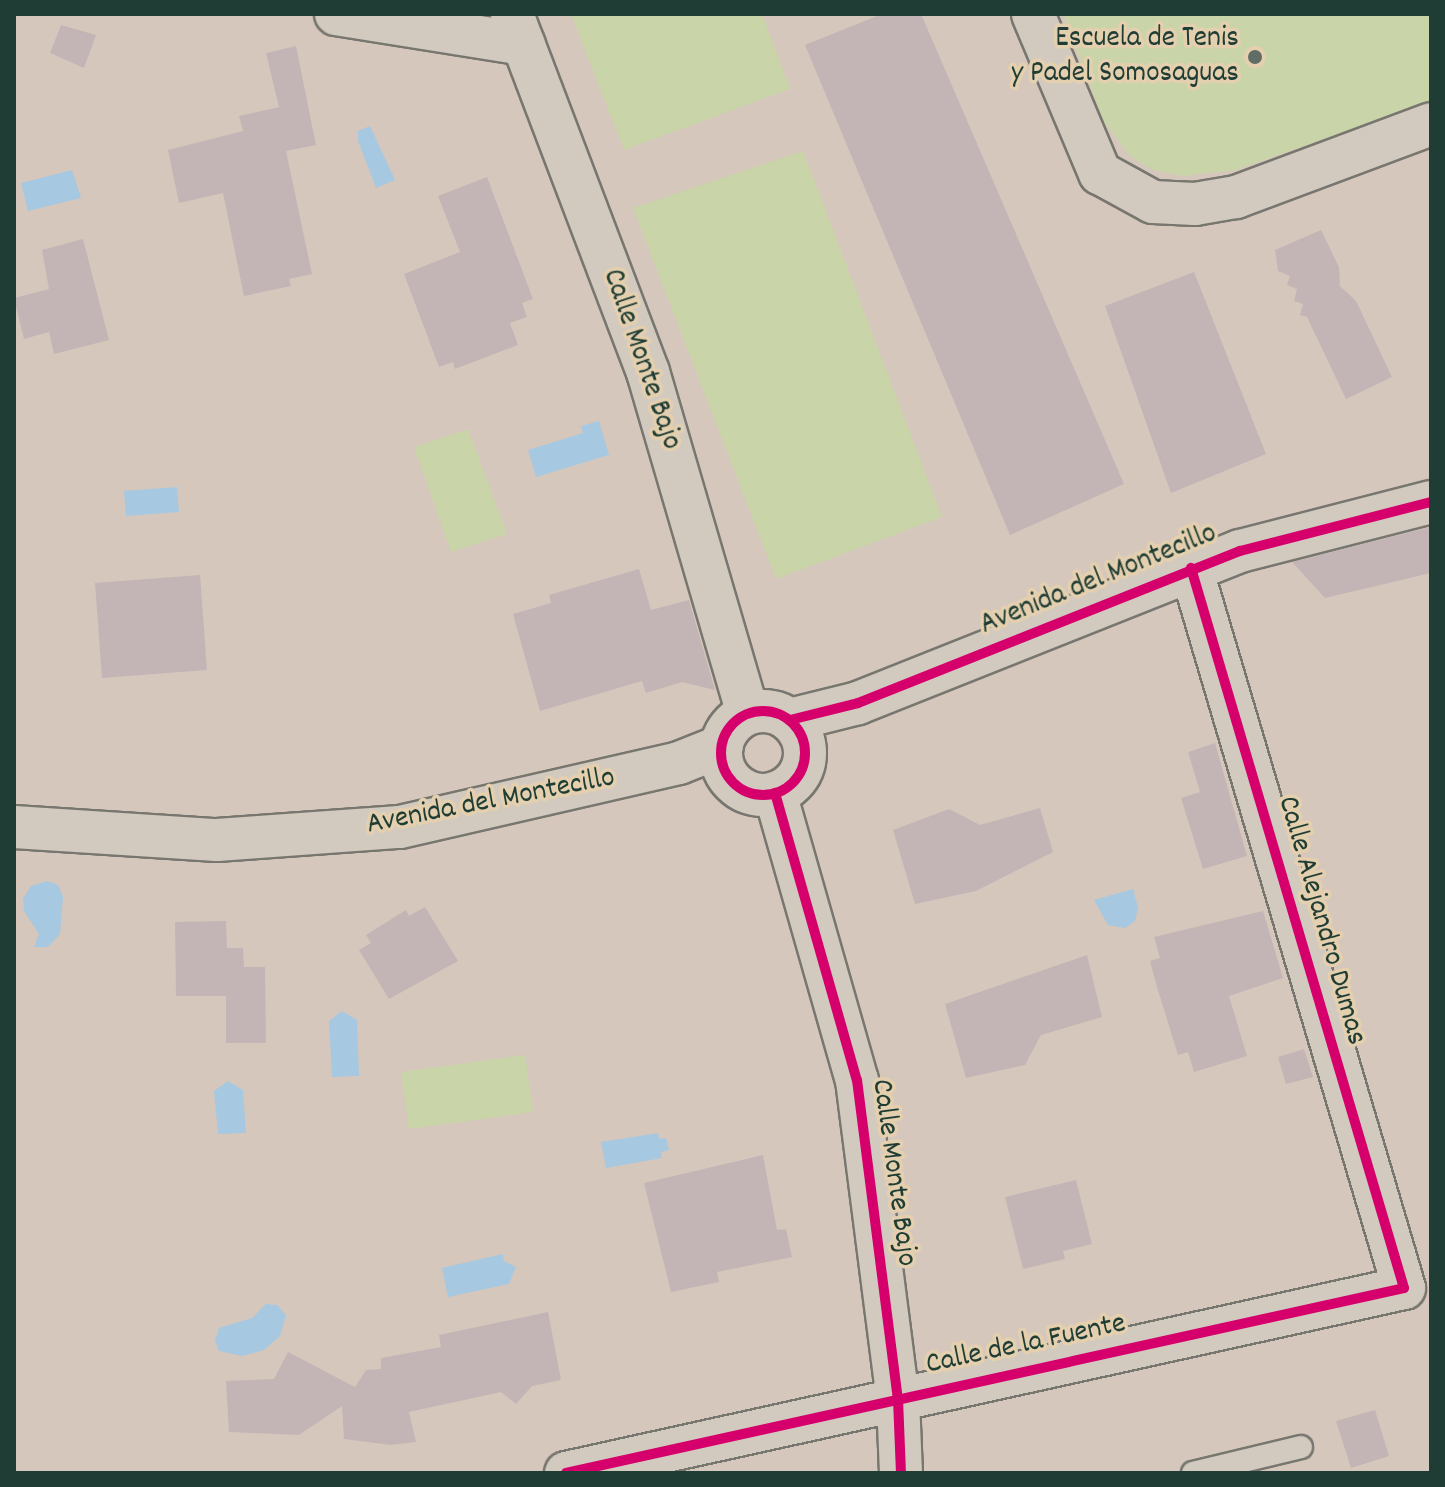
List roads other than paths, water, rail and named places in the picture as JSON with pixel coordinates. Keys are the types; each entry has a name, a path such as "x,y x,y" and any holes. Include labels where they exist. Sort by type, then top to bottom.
{"street":[{"path":"336,14 518,29"},
{"path":"1033,14 1100,173 1153,202 1195,204 1236,197 1431,124"},
{"name":"Calle Monte Bajo","path":"518,29 648,372 748,713"},
{"name":"Avenida del Montecillo","path":"797,732 858,703 1191,568 1431,502"},
{"name":"Calle Alejandro Dumas","path":"1191,568 1404,1288"},
{"path":"762,711 797,732 801,772 775,793 751,793 725,761 736,721 748,713 762,711"},
{"name":"Avenida del Montecillo","path":"14,827 217,840 400,827 679,763 725,761"},
{"name":"Calle Monte Bajo","path":"775,793 857,1080 898,1399 901,1473"},
{"name":"Calle de la Fuente","path":"566,1473 1404,1288"}],"lane":[{"path":"1193,1473 1301,1447"}],"water":[{"path":"370,126 395,180 376,188 358,141 358,131"},
{"path":"72,170 81,198 28,211 21,183"},
{"path":"599,421 609,455 536,477 528,450 583,433 581,426"},
{"path":"177,487 179,512 126,516 124,491"},
{"path":"47,881 58,885 63,897 60,934 48,947 34,947 39,934 24,911 23,899 31,886"},
{"path":"1133,889 1138,908 1135,921 1125,928 1108,925 1094,900"},
{"path":"342,1011 357,1020 359,1076 332,1077 329,1021"},
{"path":"228,1081 243,1090 246,1133 218,1134 214,1091"},
{"path":"658,1133 659,1139 666,1138 669,1150 661,1152 662,1158 606,1168 601,1142"},
{"path":"503,1254 504,1261 516,1267 509,1284 448,1297 442,1268"},
{"path":"266,1304 277,1305 286,1315 280,1336 264,1350 242,1356 219,1351 215,1341 219,1328 252,1318"}],"place":[{"name":"Escuela de Tenis y Padel Somosaguas","path":"1255,57"}]}
